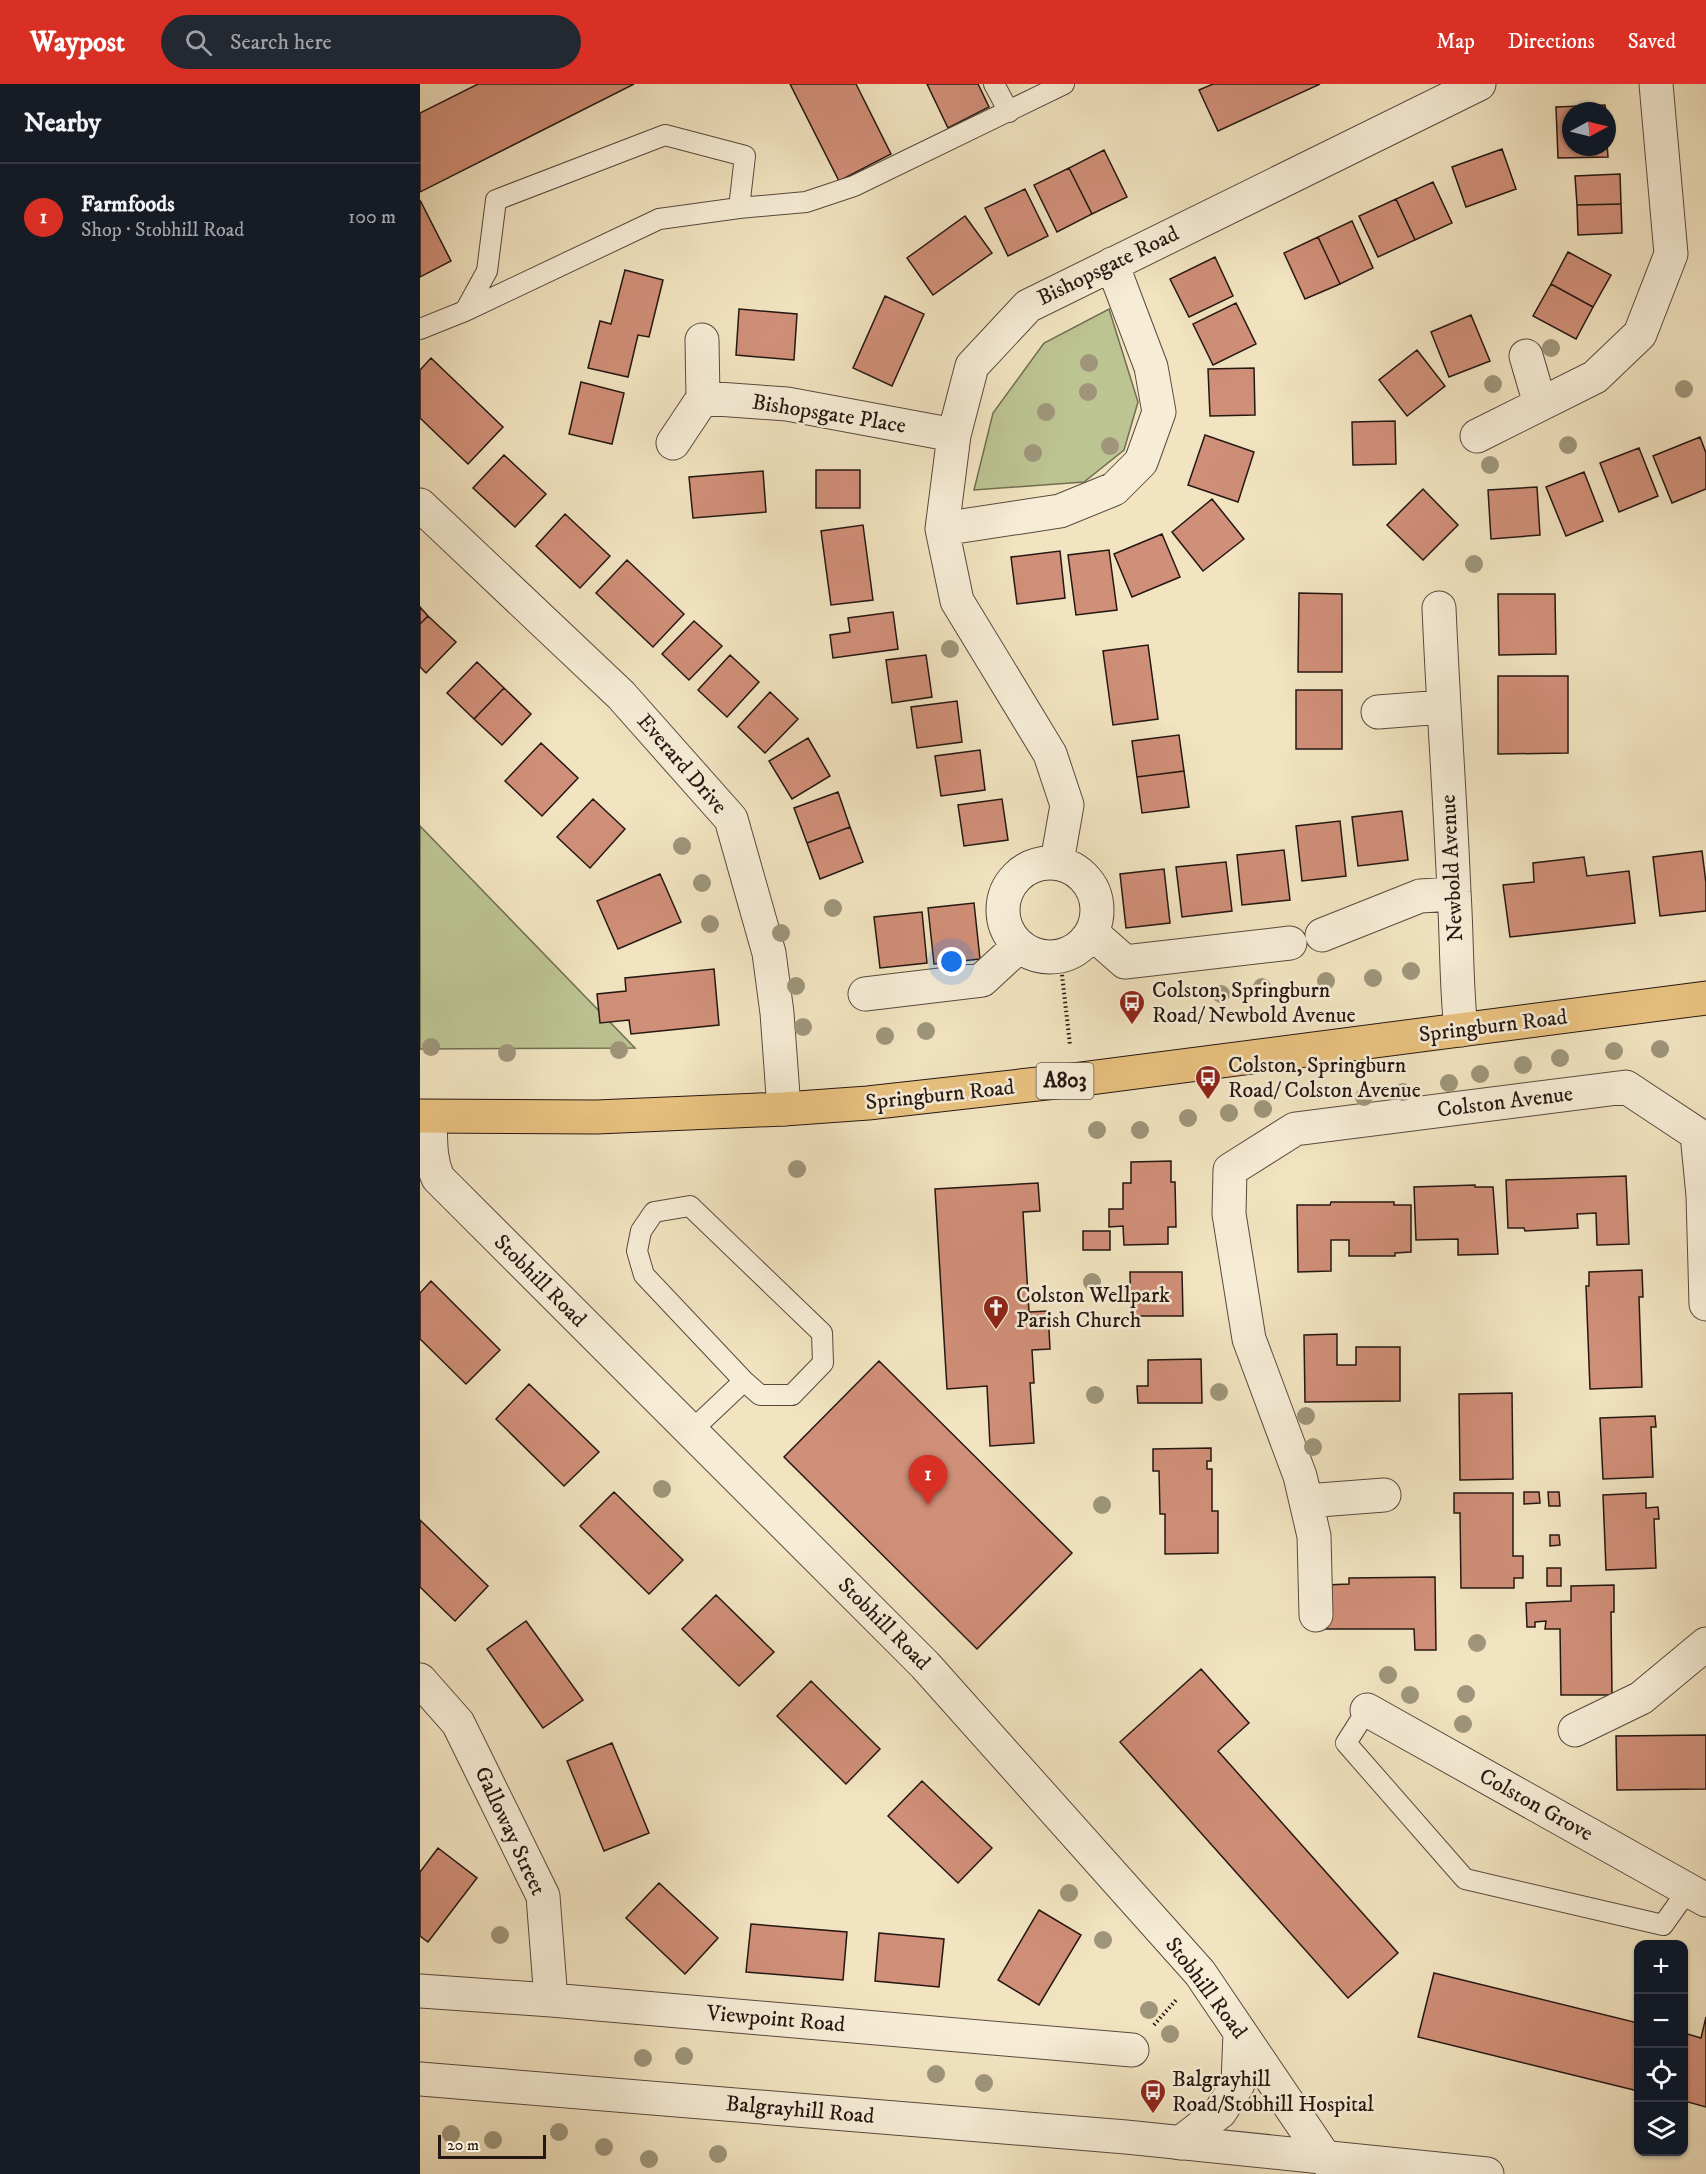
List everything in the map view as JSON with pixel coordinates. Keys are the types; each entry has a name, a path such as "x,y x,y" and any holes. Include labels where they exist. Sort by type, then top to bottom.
{"main road":[{"name":"Springburn Road","path":"425,1117 597,1117 868,1103 1074,1080 1706,998"}],"street":[{"path":"1477,436 1595,377 1640,334 1671,254 1656,84"},
{"name":"Bishopsgate Road","path":"1057,862 1067,805 1050,754 957,601 942,529 954,435 972,366 1028,306 1460,88"},
{"path":"942,529 1060,511 1114,489 1142,462 1159,412 1151,367 1112,264"},
{"path":"673,443 702,398 702,340"},
{"path":"1526,356 1540,404"},
{"name":"Bishopsgate Place","path":"702,398 787,404 954,435"},
{"name":"Everard Drive","path":"420,505 621,695 731,819 771,963 784,1109"},
{"name":"Newbold Avenue","path":"1439,608 1457,996 1461,1030"},
{"path":"1378,712 1443,707"},
{"path":"1057,862 1072,868 1086,878 1097,900 1097,917 1092,933 1076,951 1060,957 1044,957 1034,955 1019,946 1007,934 1003,918 1004,900 1010,884 1021,872 1035,864 1057,862"},
{"path":"1322,935 1420,896 1454,894"},
{"path":"1092,933 1125,963 1290,943"},
{"path":"866,994 982,980 1019,946"},
{"name":"Colston Avenue","path":"1316,1615 1314,1536 1300,1476 1249,1339 1229,1214 1230,1170 1295,1129 1626,1087 1697,1134 1703,1196 1706,1304"},
{"name":"Stobhill Road","path":"425,1117 433,1166 438,1178 925,1665 1200,1973 1330,2166"},
{"path":"1306,1501 1384,1495"},
{"path":"1575,1730 1641,1698 1706,1644"},
{"name":"Galloway Street","path":"420,1680 458,1723 543,1896 551,2000"},
{"name":"Colston Grove","path":"1366,1710 1697,1895"},
{"name":"Viewpoint Road","path":"420,1991 551,2000 1131,2050"},
{"path":"1180,2143 1221,2112 1238,2084 1240,2032"},
{"name":"Balgrayhill Road","path":"420,2079 1180,2143 1330,2166 1487,2174"}],"lane":[{"path":"994,84 1009,112"},
{"path":"420,329 465,311 659,219 739,207 806,202 854,186 1064,84"},
{"path":"465,311 487,271 496,200 665,135 745,156 739,207"},
{"path":"690,1206 822,1333 823,1363 792,1395 760,1395 744,1381 644,1275 637,1251 641,1231 654,1212 690,1206"},
{"path":"690,1432 744,1381"},
{"path":"1366,1710 1346,1743 1465,1879 1663,1925 1697,1895"}],"path":[{"path":"1060,957 1074,1080"},
{"path":"1131,2050 1200,1973"}],"green space":[{"path":"1109,309 1138,402 1124,450 1084,482 974,490 993,413 1044,343"},
{"path":"420,826 635,1048 420,1049"}],"building":[{"path":"478,84 634,84 420,192 420,113"},
{"path":"790,84 856,84 891,154 839,181"},
{"path":"927,84 978,84 989,107 948,128"},
{"path":"1213,84 1320,84 1218,131 1199,90"},
{"path":"1556,107 1562,107 1562,156 1608,157 1558,158"},
{"path":"1502,149 1516,189 1466,207 1452,167"},
{"path":"1104,150 1127,197 1092,214 1069,168"},
{"path":"1069,168 1092,214 1057,232 1034,185"},
{"path":"1620,174 1621,204 1577,205 1575,176"},
{"path":"1433,182 1452,223 1415,240 1396,199"},
{"path":"1025,189 1048,236 1008,256 985,208"},
{"path":"1396,199 1415,240 1378,257 1359,216"},
{"path":"420,200 451,261 420,277"},
{"path":"1621,204 1622,233 1578,235 1577,205"},
{"path":"965,216 992,253 933,295 907,258"},
{"path":"1352,221 1373,268 1340,284 1318,237"},
{"path":"1318,237 1340,284 1305,299 1284,253"},
{"path":"1568,252 1611,275 1593,307 1551,284"},
{"path":"1215,257 1233,296 1189,317 1170,279"},
{"path":"625,270 663,280 649,337 638,335 628,377 588,368 600,321 611,324"},
{"path":"1551,284 1593,307 1576,339 1533,316"},
{"path":"885,296 924,314 892,386 853,368"},
{"path":"1236,303 1256,344 1213,365 1193,324"},
{"path":"739,309 797,314 794,360 736,355"},
{"path":"1471,315 1490,361 1449,377 1431,332"},
{"path":"1417,350 1445,386 1407,416 1379,380"},
{"path":"431,358 503,427 468,464 420,418 420,370"},
{"path":"1254,368 1255,415 1210,416 1208,369"},
{"path":"581,382 624,393 612,444 569,434"},
{"path":"1395,421 1396,464 1353,465 1352,422"},
{"path":"1205,435 1254,452 1238,502 1188,485"},
{"path":"1700,437 1706,453 1706,489 1672,503 1653,456"},
{"path":"1639,448 1658,496 1619,512 1600,463"},
{"path":"504,455 546,494 515,527 473,488"},
{"path":"816,470 860,470 860,508 816,508"},
{"path":"763,471 766,512 693,518 689,477"},
{"path":"1584,472 1603,521 1566,536 1546,487"},
{"path":"1537,487 1540,535 1491,539 1488,490"},
{"path":"1423,489 1458,525 1423,560 1387,525"},
{"path":"1212,499 1244,539 1203,571 1172,532"},
{"path":"565,514 610,556 580,588 536,546"},
{"path":"863,525 873,600 831,605 821,531"},
{"path":"1162,534 1180,577 1132,597 1114,554"},
{"path":"1109,550 1117,610 1076,615 1068,555"},
{"path":"1060,551 1065,598 1017,604 1011,557"},
{"path":"627,560 684,614 653,647 596,593"},
{"path":"1299,593 1342,594 1342,672 1298,672"},
{"path":"1498,594 1555,594 1556,654 1499,655"},
{"path":"420,607 428,616 420,624"},
{"path":"893,612 898,649 833,658 830,635 850,632 848,618"},
{"path":"428,616 456,642 426,673 420,667 420,624"},
{"path":"694,621 722,646 689,680 662,654"},
{"path":"1148,645 1158,719 1113,725 1103,651"},
{"path":"730,655 759,682 727,717 698,690"},
{"path":"926,655 932,697 892,703 886,660"},
{"path":"477,662 504,688 474,719 447,693"},
{"path":"1498,676 1568,676 1568,753 1498,754"},
{"path":"504,688 531,714 502,745 474,719"},
{"path":"1296,690 1342,690 1342,749 1296,749"},
{"path":"770,692 798,719 765,753 738,727"},
{"path":"957,701 962,742 917,748 911,707"},
{"path":"1179,735 1184,771 1137,777 1132,741"},
{"path":"808,738 830,776 792,799 769,761"},
{"path":"541,743 578,778 542,816 505,781"},
{"path":"980,750 985,790 941,796 935,756"},
{"path":"1184,771 1189,807 1142,813 1137,777"},
{"path":"838,792 850,827 807,843 794,808"},
{"path":"593,799 625,829 590,868 557,837"},
{"path":"1002,799 1008,840 964,846 958,805"},
{"path":"1402,811 1408,860 1358,866 1352,817"},
{"path":"1340,821 1346,876 1302,881 1296,826"},
{"path":"850,827 863,862 820,879 807,843"},
{"path":"1284,850 1290,900 1242,905 1237,855"},
{"path":"1702,851 1706,883 1706,911 1660,916 1653,857"},
{"path":"1584,857 1587,876 1629,871 1635,923 1510,937 1503,885 1534,882 1533,863"},
{"path":"1226,862 1232,911 1182,917 1176,867"},
{"path":"1164,869 1170,923 1126,928 1120,874"},
{"path":"660,874 681,922 618,949 597,901"},
{"path":"974,903 980,959 934,964 928,908"},
{"path":"922,912 927,963 880,968 874,917"},
{"path":"714,969 719,1025 631,1034 629,1020 600,1023 597,994 626,991 625,978"},
{"path":"1171,1161 1171,1182 1175,1182 1176,1227 1168,1227 1168,1244 1124,1245 1123,1226 1109,1227 1109,1209 1123,1209 1123,1183 1131,1183 1131,1162"},
{"path":"1626,1176 1629,1244 1597,1245 1596,1213 1577,1214 1578,1228 1525,1231 1524,1228 1508,1228 1506,1180"},
{"name":"Colston Wellpark Parish Church","path":"1038,1183 1040,1211 1023,1212 1029,1312 1048,1311 1050,1349 1032,1350 1034,1383 1030,1383 1034,1443 990,1446 987,1386 947,1389 935,1189"},
{"path":"1475,1185 1475,1187 1493,1187 1498,1254 1458,1255 1458,1239 1416,1240 1414,1187"},
{"path":"1331,1202 1394,1202 1394,1205 1411,1205 1411,1252 1395,1253 1395,1256 1349,1256 1349,1240 1331,1240 1331,1271 1298,1272 1297,1205 1330,1205"},
{"path":"1083,1231 1110,1231 1110,1250 1083,1250"},
{"path":"1642,1270 1643,1297 1639,1297 1642,1387 1590,1389 1586,1286 1589,1286 1589,1272"},
{"path":"1130,1272 1182,1272 1183,1316 1131,1316"},
{"path":"431,1281 500,1350 466,1384 420,1339 420,1293"},
{"path":"1337,1334 1337,1365 1356,1365 1356,1347 1400,1347 1400,1401 1305,1402 1304,1335"},
{"path":"1201,1359 1202,1403 1138,1403 1137,1386 1148,1386 1148,1360"},
{"path":"879,1361 1072,1553 977,1649 784,1457"},
{"path":"529,1384 599,1452 564,1486 496,1419"},
{"path":"1512,1393 1513,1479 1460,1480 1459,1394"},
{"path":"1655,1416 1656,1427 1651,1427 1653,1477 1603,1479 1600,1418"},
{"path":"1211,1448 1211,1461 1207,1461 1207,1469 1212,1469 1212,1511 1218,1511 1218,1553 1165,1554 1165,1514 1160,1514 1159,1471 1153,1471 1153,1449"},
{"path":"614,1492 683,1560 649,1594 580,1526"},
{"path":"1524,1492 1539,1492 1540,1503 1524,1504"},
{"path":"1548,1492 1559,1492 1560,1506 1549,1506"},
{"path":"1454,1493 1513,1493 1513,1556 1523,1556 1523,1578 1514,1578 1514,1588 1461,1588 1460,1513 1454,1513"},
{"path":"1646,1493 1646,1508 1658,1507 1659,1519 1654,1519 1656,1568 1606,1570 1603,1495"},
{"path":"420,1520 488,1586 455,1621 420,1587"},
{"path":"1550,1535 1559,1535 1560,1545 1550,1546"},
{"path":"1547,1568 1561,1568 1561,1586 1547,1586"},
{"path":"1435,1577 1436,1650 1415,1650 1414,1629 1326,1629 1326,1585 1349,1584 1349,1578"},
{"path":"1614,1585 1614,1612 1611,1612 1612,1695 1561,1695 1560,1629 1545,1629 1546,1621 1535,1622 1535,1627 1527,1627 1526,1603 1571,1601 1571,1586"},
{"path":"716,1595 774,1652 739,1686 682,1629"},
{"path":"526,1621 583,1700 543,1728 487,1649"},
{"path":"1201,1669 1249,1723 1218,1751 1398,1953 1348,1998 1120,1742"},
{"path":"811,1681 880,1749 846,1784 777,1716"},
{"path":"1706,1735 1706,1789 1617,1790 1616,1736"},
{"path":"612,1743 649,1833 604,1851 567,1761"},
{"path":"922,1781 992,1848 958,1883 888,1816"},
{"path":"438,1848 477,1878 428,1942 420,1936 420,1872"},
{"path":"659,1883 718,1938 685,1974 626,1918"},
{"path":"1039,1910 1081,1935 1039,2005 998,1980"},
{"path":"751,1924 847,1932 843,1980 746,1972"},
{"path":"879,1933 944,1939 939,1987 875,1981"},
{"path":"1434,1973 1634,2022 1634,2090 1418,2037"},
{"path":"1706,2017 1706,2107 1688,2102 1688,2034 1701,2038"}],"place":[{"name":"Colston, Springburn Road/ Newbold Avenue","path":"1132,1026"},
{"name":"Colston, Springburn Road/ Colston Avenue","path":"1208,1101"},
{"name":"Colston Wellpark Parish Church","path":"996,1331"},
{"name":"Farmfoods","path":"928,1505"},
{"name":"Balgrayhill Road/Stobhill Hospital","path":"1153,2115"}]}
